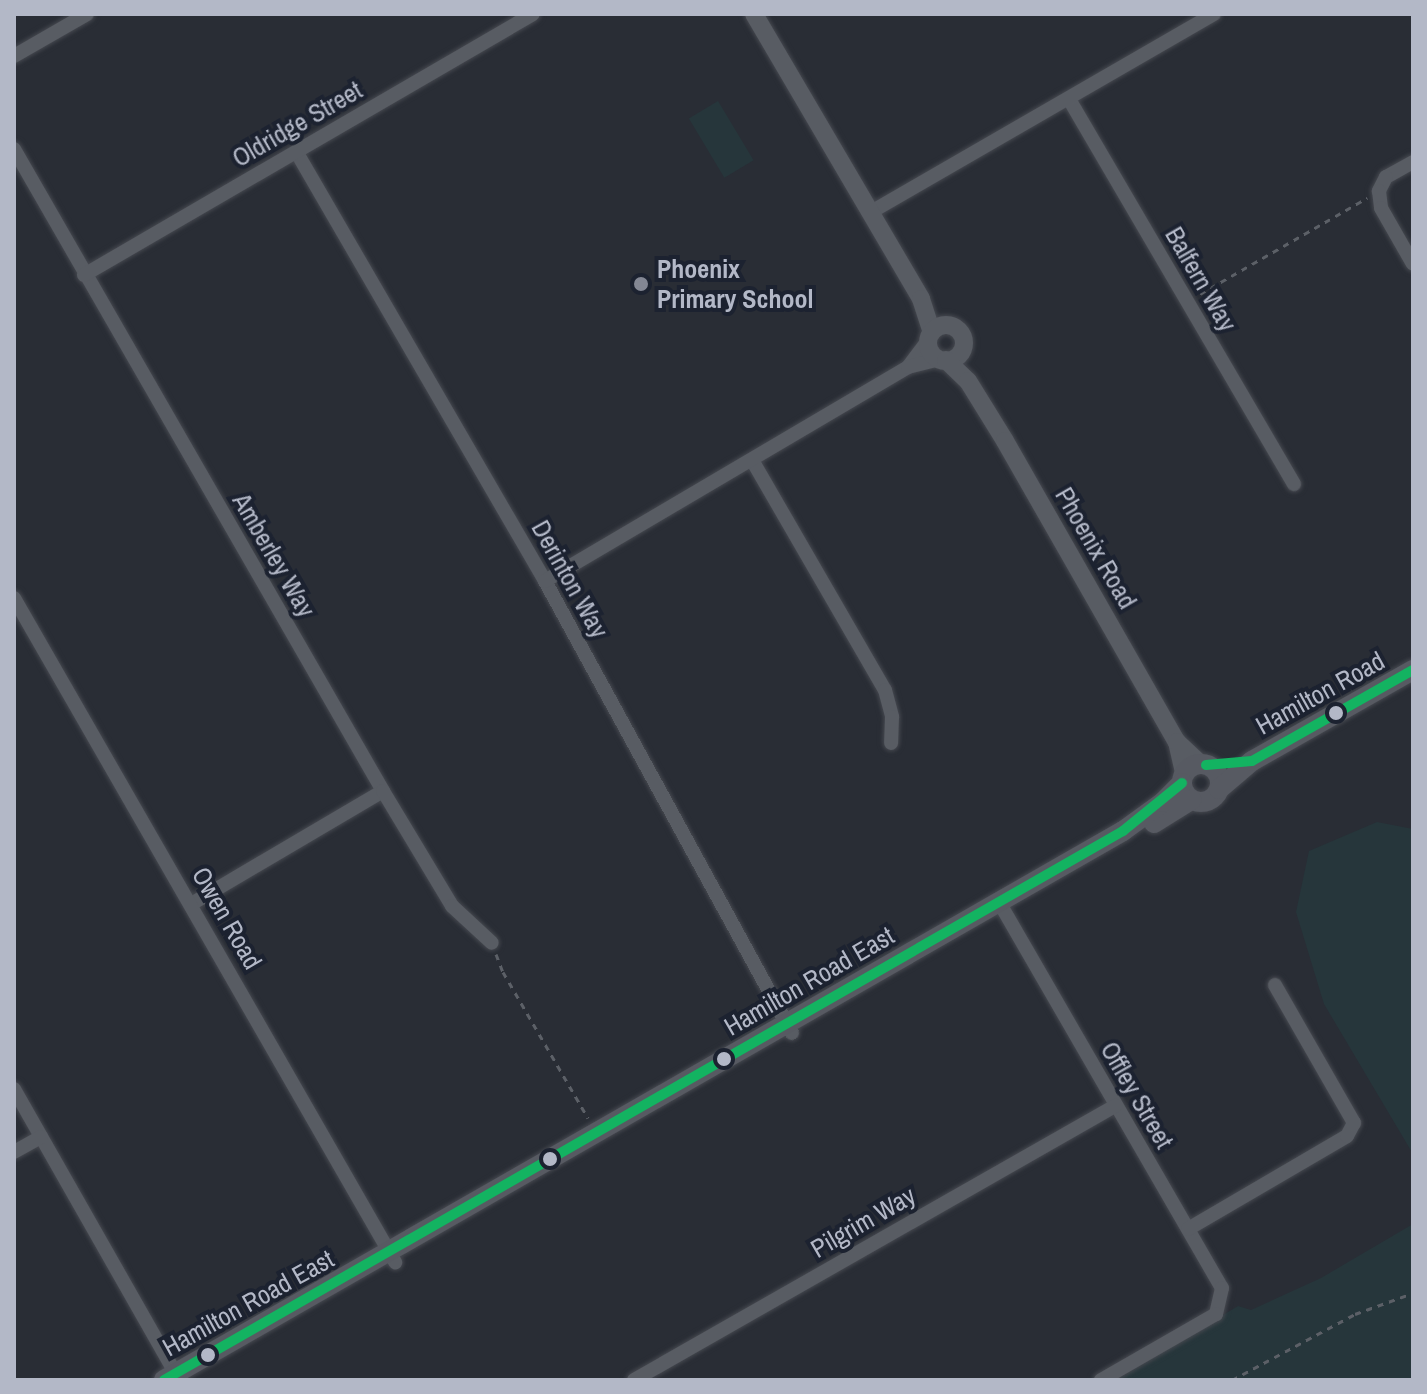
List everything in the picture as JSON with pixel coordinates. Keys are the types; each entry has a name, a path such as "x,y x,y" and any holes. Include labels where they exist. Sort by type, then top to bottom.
{"main road":[{"name":"Hamilton Road","path":"1252,761 1193,777 1208,801 1252,761 1413,670"},
{"name":"Hamilton Road East","path":"177,1378 1002,907 1193,777"},
{"path":"1193,777 1219,777 1219,789"}],"street":[{"path":"14,56 87,14"},
{"name":"Oldridge Street","path":"84,275 297,153 515,18 533,14"},
{"path":"754,14 921,299 936,332 931,352 943,360"},
{"path":"871,212 1214,14"},
{"name":"Balfern Way","path":"1069,99 1294,484"},
{"name":"Amberley Way","path":"14,149 84,275 452,906 492,943"},
{"name":"Derinton Way","path":"297,153 545,581 790,1028"},
{"path":"1413,162 1386,177 1379,191 1381,208 1413,264"},
{"path":"545,581 908,367 955,358 964,347 962,333 936,332"},
{"path":"908,367 936,332"},
{"name":"Phoenix Road","path":"964,347 968,381"},
{"name":"Phoenix Road","path":"943,360 968,381 1177,742 1193,777"},
{"path":"752,460 885,690 892,717 891,743"},
{"name":"Owen Road","path":"14,598 392,1257"},
{"path":"191,904 383,791"},
{"name":"Offley Street","path":"1002,907 1222,1288 1216,1314 1101,1380"},
{"path":"1188,1229 1347,1136 1354,1123 1275,985"},
{"path":"14,1089 177,1378"},
{"name":"Pilgrim Way","path":"634,1380 1115,1106"},
{"path":"14,1152 41,1137"}],"path":[{"path":"1186,301 1379,191"},
{"path":"492,943 503,972 593,1127"},
{"path":"1232,1380 1355,1314 1413,1293"}],"shaded area":[{"path":"718,101 754,160 724,178 689,119"},
{"path":"1377,822 1413,829 1413,1154 1324,1004 1296,912 1309,851"},
{"path":"1413,1224 1413,1380 1116,1380 1238,1306 1251,1310 1321,1278"}],"transit line":[{"path":"1206,765 1252,761 1413,670"},
{"path":"164,1380 1123,831 1182,783"}],"place":[{"name":"Phoenix Primary School","path":"641,284"}]}
